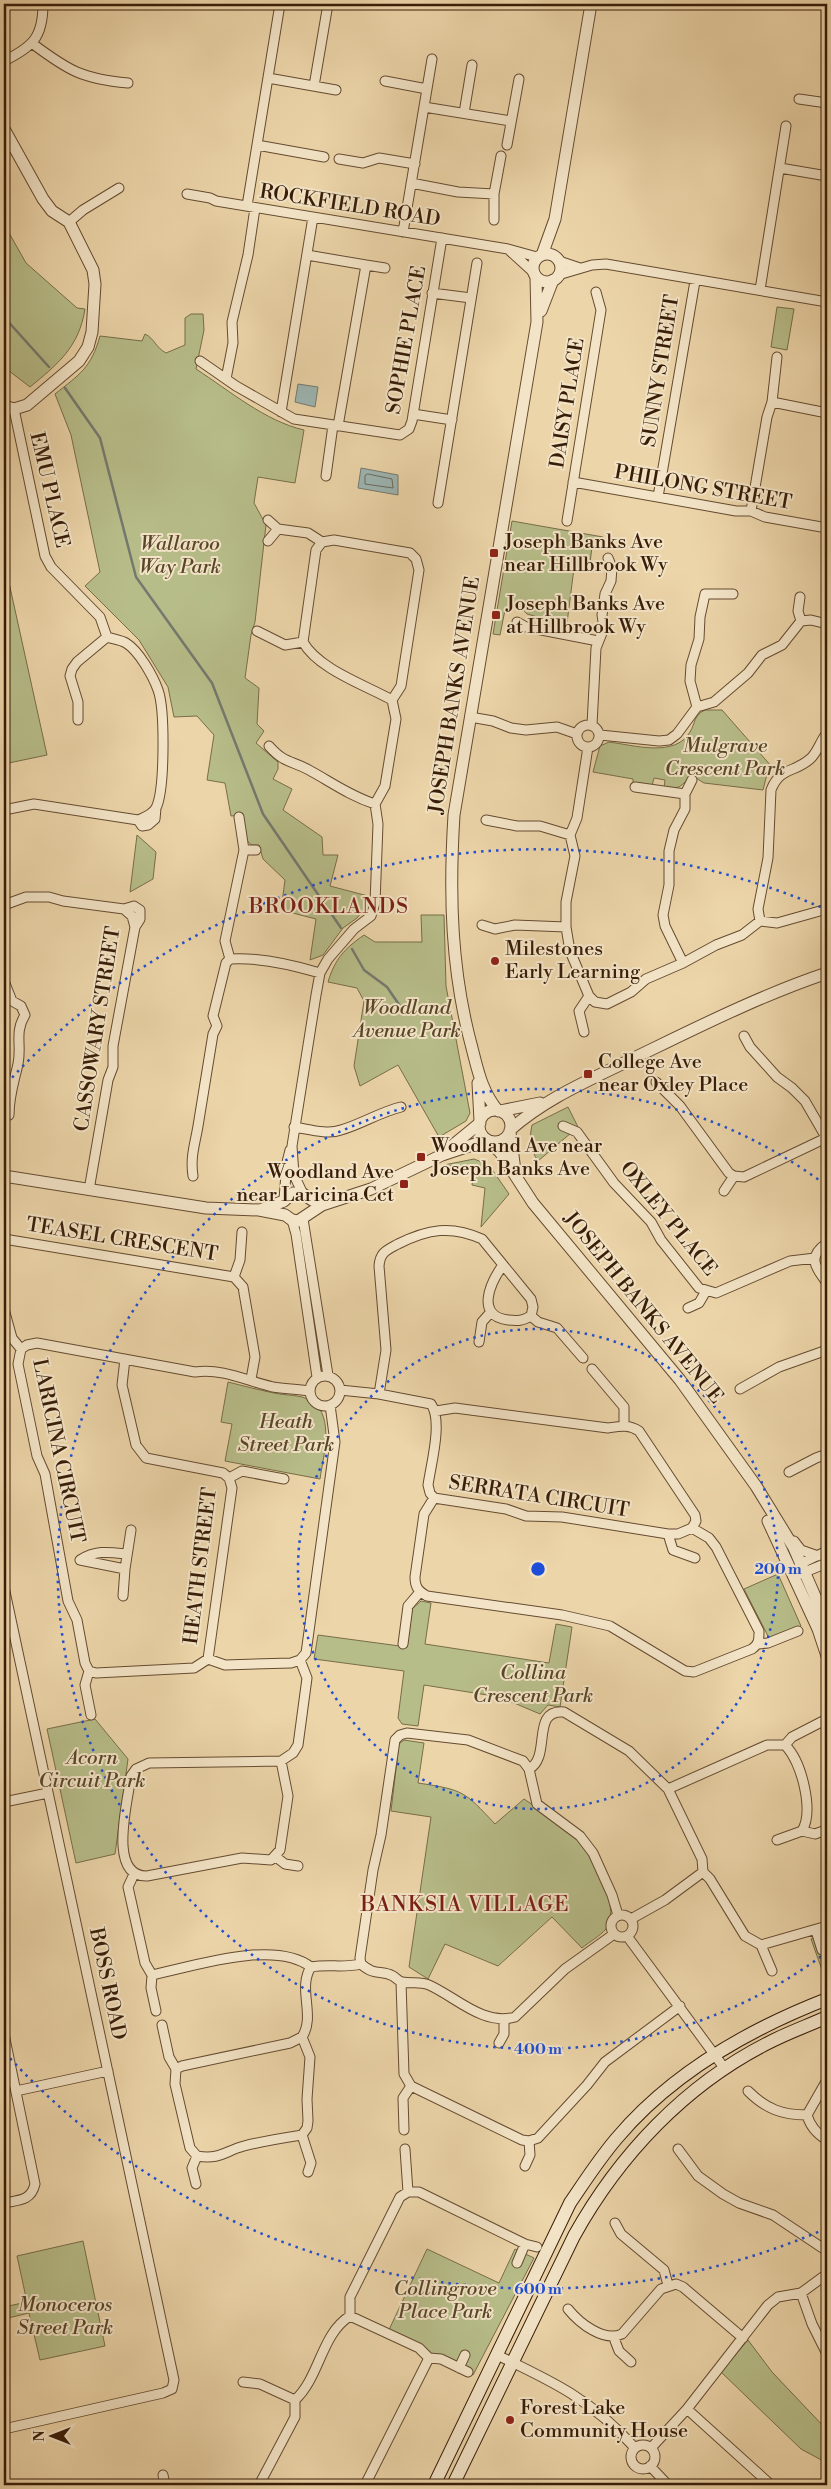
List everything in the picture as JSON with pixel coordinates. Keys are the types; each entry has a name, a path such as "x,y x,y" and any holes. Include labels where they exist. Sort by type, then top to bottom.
{"main road":[{"path":"434,2485 570,2203 594,2167 638,2116 690,2072 753,2032 827,1999"},
{"path":"453,2485 574,2236 600,2192 621,2164 667,2115 696,2089 725,2068 768,2043 827,2017"}],"street":[{"path":"4,61 33,44 40,27 43,4"},
{"path":"226,379 233,343 234,314 248,255 257,145 280,4"},
{"path":"314,86 328,4"},
{"path":"556,278 558,260 555,219 591,4"},
{"path":"33,44 64,68 81,76 128,83"},
{"path":"403,232 432,59"},
{"path":"464,113 472,65"},
{"path":"268,78 336,90"},
{"path":"507,144 519,79"},
{"path":"385,81 427,89"},
{"path":"799,99 827,102"},
{"path":"424,107 511,121"},
{"path":"760,290 786,126"},
{"path":"4,129 43,199 52,210 69,222 93,270 95,298 92,332 88,347 79,361 51,382 27,404 9,407"},
{"path":"257,145 324,157"},
{"path":"494,220 494,194 500,156"},
{"path":"339,159 363,163 379,158 415,164"},
{"path":"780,168 827,176"},
{"path":"411,183 458,192 494,194"},
{"path":"69,222 83,210 119,188"},
{"name":"ROCKFIELD ROAD","path":"186,194 251,207 508,249 539,256"},
{"path":"281,412 313,217"},
{"path":"534,274 533,264 539,256 555,219"},
{"name":"SOPHIE PLACE","path":"200,361 226,379 294,419 400,435 409,429 413,414 442,238"},
{"path":"508,249 544,282 580,268 606,264 695,281 827,302"},
{"path":"539,256 549,254 558,260 580,268"},
{"path":"307,255 384,268"},
{"path":"438,503 477,263"},
{"path":"326,476 366,265"},
{"name":"JOSEPH BANKS AVENUE","path":"499,1111 487,1098 461,1005 452,934 451,870 454,815 537,322 534,274"},
{"name":"JOSEPH BANKS AVENUE","path":"537,322 556,278"},
{"name":"SUNNY STREET","path":"658,498 695,281"},
{"name":"DAISY PLACE","path":"567,521 601,310 596,292"},
{"path":"432,293 471,298"},
{"path":"752,511 767,417 772,402 777,357"},
{"path":"772,402 827,413"},
{"name":"EMU PLACE","path":"9,407 45,556 51,568 100,616 107,637"},
{"path":"413,414 452,420"},
{"name":"PHILONG STREET","path":"573,482 736,511 752,511 766,517 827,528"},
{"path":"268,520 278,529 308,534 322,542 334,540 410,553 416,559 419,570 401,686 392,700 396,719 385,786 375,804 378,824 375,903 371,916 340,944 320,973 294,1127 292,1146 294,1175 310,1204 297,1217 296,1234 317,1377"},
{"path":"268,541 278,529"},
{"path":"322,542 316,550 303,642 309,653 337,672 392,700"},
{"path":"592,725 592,697 598,641 604,628 602,615 605,594 611,581 612,568 608,558"},
{"path":"697,707 690,681 699,639 704,594 733,594"},
{"path":"800,597 798,611 801,621"},
{"path":"600,735 659,741 669,740 684,728 690,714 697,707 714,702 748,673 762,655 782,646 801,621 811,620 827,624"},
{"path":"517,622 526,627 598,641"},
{"path":"257,630 285,645 303,642"},
{"path":"4,810 34,804 138,820 148,816 156,808 160,796 164,729 158,690 132,648 124,642 107,637 77,662 72,669 70,676 78,702 78,720"},
{"path":"470,717 493,721 511,728 526,730 546,727 577,734"},
{"path":"577,734 584,725 592,725 600,735"},
{"path":"760,921 758,909 768,858 771,790 775,780 785,771 802,765 812,758 827,733"},
{"path":"577,734 581,745 588,747 595,745 600,735"},
{"path":"268,746 279,758 309,770 350,795 375,804"},
{"path":"588,747 577,818 570,835 575,856 566,902 566,927 570,951 589,996 595,1002 607,1004 631,992 646,979 683,963 716,945 742,935 760,921 777,923 827,909"},
{"path":"683,963 665,926 663,915 669,885 669,850 674,830 685,809 685,794 692,780"},
{"path":"635,787 685,794"},
{"path":"193,1176 190,1160 198,1130 213,1034 217,1026 213,1016 222,974 230,959 225,941 244,850 239,817"},
{"path":"486,820 517,826 540,826 570,835"},
{"path":"244,850 256,850"},
{"name":"CASSOWARY STREET","path":"4,905 26,897 49,897 64,901 124,909 132,916 135,927 113,1046 113,1067 108,1080 89,1190"},
{"path":"482,925 495,929 515,925 566,927"},
{"path":"230,959 245,959 304,968 320,973"},
{"path":"4,1176 206,1208 259,1210 297,1217 322,1205 371,1189 442,1155 488,1140 500,1141 547,1101 781,988 827,973"},
{"path":"4,981 12,1001 21,1006 25,1015 19,1025 18,1064 9,1096 9,1115"},
{"path":"584,1032 579,1011 589,996"},
{"path":"656,1082 680,1106 707,1145 729,1173 734,1176 744,1177 826,1138 805,1101 777,1077 750,1047 744,1036"},
{"name":"JOSEPH BANKS AVENUE","path":"479,1074 480,1122"},
{"path":"442,1155 480,1122 487,1112 547,1101"},
{"path":"294,1127 328,1132 340,1131 387,1110 401,1108"},
{"path":"499,1111 509,1118 510,1131"},
{"path":"480,1122 480,1132 488,1140"},
{"name":"OXLEY PLACE","path":"563,1126 577,1132 614,1183 638,1206 651,1222 661,1240 698,1288 716,1293 790,1261 815,1258"},
{"name":"JOSEPH BANKS AVENUE","path":"510,1131 515,1176"},
{"name":"JOSEPH BANKS AVENUE","path":"488,1140 500,1152 533,1203 680,1380 756,1486 775,1520 794,1548 827,1656"},
{"path":"292,1146 287,1162 282,1208 297,1217 328,1375"},
{"path":"724,1191 734,1176"},
{"path":"259,1210 284,1200 293,1193 304,1195 312,1200 344,1198"},
{"path":"379,1394 386,1350 379,1266 380,1258 384,1252 420,1233 441,1230 471,1234 482,1239 531,1300 533,1307 531,1316 522,1321 498,1318 490,1313 488,1305 491,1285 503,1266"},
{"name":"TEASEL CRESCENT","path":"234,1277 240,1260 242,1232"},
{"name":"TEASEL CRESCENT","path":"4,1239 234,1277 243,1286 254,1357 251,1379"},
{"path":"827,1243 818,1250 815,1258 817,1269 827,1283"},
{"name":"OXLEY PLACE","path":"688,1308 699,1302 706,1291"},
{"path":"4,1309 12,1338 21,1349"},
{"path":"479,1342 482,1322 490,1313"},
{"path":"531,1316 538,1322 557,1328 583,1358"},
{"name":"LARICINA CIRCUIT","path":"91,1715 86,1685 90,1670 86,1663 76,1620 68,1601 45,1474 37,1456 18,1364 21,1349 27,1345 37,1343 196,1372 208,1370 251,1379 273,1387 309,1391"},
{"path":"740,1389 779,1367 827,1350"},
{"name":"HEATH STREET","path":"124,1359 122,1385 136,1445 141,1453 146,1458 223,1474 229,1478 232,1488 208,1659"},
{"path":"592,1369 624,1407 624,1425"},
{"path":"328,1375 337,1381 340,1390 336,1400 330,1405 316,1403 309,1391 311,1382 317,1377 328,1375"},
{"path":"340,1390 424,1401 431,1404 436,1411 455,1408 608,1428 624,1425 639,1431 695,1515 696,1521 692,1528 709,1538 716,1547 759,1631 758,1644"},
{"path":"90,1670 96,1673 194,1668 208,1659 225,1666 291,1663 300,1660 306,1654 335,1442 330,1405"},
{"name":"SERRATA CIRCUIT","path":"436,1411 437,1422 428,1485 434,1498 506,1509 526,1516 562,1517 668,1534 678,1534 692,1528"},
{"path":"789,1472 827,1454"},
{"name":"JOSEPH BANKS AVENUE","path":"740,1465 800,1570 820,1610 827,1634"},
{"name":"HEATH STREET","path":"229,1478 242,1471 284,1479"},
{"path":"434,1498 424,1514 415,1577 415,1586 427,1596 562,1615 610,1626 685,1671 694,1672 752,1649 758,1644 768,1643 798,1631"},
{"path":"775,1520 801,1550 818,1556"},
{"path":"123,1596 131,1530"},
{"path":"668,1534 673,1550 695,1558"},
{"path":"80,1560 92,1553 103,1551 127,1554"},
{"path":"800,1570 827,1551"},
{"path":"62,1561 80,1560 125,1569"},
{"path":"800,1570 827,1563"},
{"name":"BOSS ROAD","path":"4,1587 174,2380 172,2389 163,2394 4,2429"},
{"path":"403,1644 408,1606 420,1592"},
{"path":"281,1761 288,1796 280,1850 276,1857 264,1861 242,1858 146,1876 134,1874 128,1869 125,1862 123,1845 131,1776 136,1769 149,1763 281,1761 293,1753 298,1745 307,1678 300,1660"},
{"path":"529,1769 536,1765 539,1758 545,1721 549,1714 557,1711 564,1712 629,1751 668,1789 702,1859 703,1872 710,1879 746,1936 760,1945 772,1971"},
{"path":"785,1745 792,1737 827,1720"},
{"path":"361,1964 372,1870 381,1835 395,1740 400,1735 407,1734 468,1740 522,1761 529,1769 537,1804 580,1836 593,1853 612,1895 618,1915"},
{"path":"668,1789 767,1745 785,1745 793,1753 808,1809 807,1822 802,1831"},
{"path":"4,1802 48,1793"},
{"path":"777,1840 802,1831 814,1834 826,1830"},
{"path":"276,1857 285,1864 298,1866"},
{"path":"631,1919 665,1900 703,1872"},
{"path":"134,1874 128,1887 146,1963 152,1975 151,1988 156,2011"},
{"path":"618,1915 625,1915 631,1919 634,1926 627,1936 620,1938 614,1934 611,1922 618,1915"},
{"path":"760,1945 816,1931 827,1926"},
{"path":"816,1931 822,1950"},
{"path":"361,1964 370,1971 391,1975 401,1982 420,1982 472,2010 504,2020 514,2017 564,1969 614,1934"},
{"path":"627,1936 725,2068"},
{"path":"152,1975 243,1955 302,1960 311,1967 321,1965 348,1967 361,1964"},
{"path":"176,2070 182,2066 290,2043 302,2037 308,2023 306,1981 311,1967"},
{"path":"401,1982 404,2074 411,2086 522,2140 529,2141 538,2138 587,2085 605,2062 680,2006"},
{"path":"499,2043 504,2034 504,2020"},
{"path":"162,2025 169,2057 176,2070 175,2084 190,2148 197,2156 209,2158 221,2156 242,2146 302,2135 307,2128 308,2121 310,2057 302,2037"},
{"path":"4,2034 35,2184 33,2194 26,2199 4,2203"},
{"path":"16,2091 108,2071"},
{"path":"827,2080 807,2115 809,2122 827,2140"},
{"path":"404,2130 403,2098 411,2086"},
{"path":"748,2091 768,2108 781,2113 807,2115"},
{"path":"302,2135 311,2163 308,2172"},
{"path":"525,2166 530,2155 529,2141"},
{"path":"405,2149 408,2192"},
{"path":"678,2149 698,2176 723,2194 739,2203 773,2215 827,2251"},
{"path":"196,2184 192,2168 197,2156"},
{"path":"350,2316 350,2298 400,2197 408,2192 419,2192 525,2244 537,2247"},
{"path":"615,2223 621,2234 664,2270 668,2285"},
{"path":"517,2263 525,2244"},
{"path":"651,2448 687,2409 773,2301 778,2297 801,2293 827,2274"},
{"path":"568,2309 577,2320 606,2336 614,2338 622,2334 661,2289 668,2285 676,2284 683,2287 742,2338"},
{"path":"801,2293 812,2324 827,2354"},
{"path":"350,2316 419,2348 429,2358 441,2360 468,2372"},
{"path":"259,2485 295,2417 295,2400 306,2390 330,2338 341,2321 350,2316"},
{"path":"614,2338 619,2351 631,2362"},
{"path":"459,2368 465,2354"},
{"path":"497,2355 556,2383 586,2401 635,2448"},
{"path":"365,2485 429,2358"},
{"path":"243,2382 260,2384 295,2400"},
{"path":"687,2409 771,2485"},
{"path":"643,2445 651,2448 655,2456 650,2466 641,2469 634,2465 631,2455 635,2448 643,2445"},
{"path":"650,2466 668,2485"},
{"path":"163,2475 164,2485"}],"green space":[{"path":"4,224 26,263 77,308 85,309 78,334 66,354 30,387 4,367"},
{"path":"777,307 794,309 787,350 771,347"},
{"name":"Wallaroo Way Park","path":"191,314 203,314 204,330 196,369 262,413 275,420 304,430 295,483 258,477 254,503 266,525 255,622 251,635 245,678 259,688 257,724 264,731 256,743 278,762 278,769 273,779 292,789 283,810 322,837 323,855 338,855 330,886 368,896 367,906 357,918 343,928 323,955 310,960 316,919 281,910 285,880 263,859 259,845 252,845 247,841 242,815 231,816 225,783 207,780 214,735 197,716 174,717 168,687 139,640 85,586 100,572 71,435 55,394 84,370 93,356 100,336 142,341 145,334 166,353 185,345 185,318"},
{"path":"512,521 603,537 601,549 592,547 590,563 599,565 597,572 574,568 566,631 547,627 548,620 527,614 520,606 505,610 500,635 493,634"},
{"path":"4,560 47,755 4,764"},
{"name":"Mulgrave Crescent Park","path":"705,710 722,710 772,767 766,778 763,790 704,783 691,775 680,786 664,788 665,780 654,778 652,786 633,783 633,779 593,772 600,746 609,742 653,748 674,745 683,740 690,732 697,717"},
{"path":"137,835 156,852 153,879 130,892"},
{"name":"Woodland Avenue Park","path":"421,915 444,915 446,986 470,1113 466,1121 439,1137 398,1065 360,1086 354,1066 364,1001 357,988 328,982 341,955 364,935 375,942 422,942"},
{"path":"568,1107 578,1127 538,1161 531,1144 532,1125"},
{"path":"474,1159 489,1165 509,1194 481,1227 485,1188 472,1185 474,1170 444,1165"},
{"name":"Heath Street Park","path":"228,1382 274,1393 303,1397 312,1401 319,1408 323,1417 326,1438 320,1479 225,1461 232,1424 221,1422"},
{"path":"778,1574 801,1626 769,1638 744,1589"},
{"name":"Collina Crescent Park","path":"421,1601 431,1603 425,1644 549,1663 556,1624 572,1627 560,1707 548,1705 540,1714 500,1697 424,1685 418,1726 402,1724 398,1718 404,1671 314,1659 318,1635 407,1647 412,1609"},
{"name":"Acorn Circuit Park","path":"95,1719 128,1759 115,1854 76,1863 47,1729"},
{"path":"404,1740 424,1743 418,1783 454,1790 462,1794 469,1798 495,1824 524,1799 565,1827 582,1846 600,1875 610,1905 610,1918 606,1929 582,1948 552,1917 498,1966 445,1944 428,1979 409,1967 431,1817 391,1811 399,1744"},
{"path":"827,1933 827,1980 826,1981 811,1939"},
{"name":"Monoceros Street Park","path":"83,2241 105,2346 40,2360 29,2313 4,2319 4,2307 27,2302 17,2256"},
{"name":"Collingrove Place Park","path":"427,2249 499,2283 515,2249 534,2258 473,2375 387,2334"},
{"path":"748,2340 772,2372 827,2430 827,2463 801,2449 721,2372"}],"water":[{"path":"298,384 318,387 315,407 295,402"},
{"path":"361,468 398,475 398,495 358,488"}],"waterway":[{"path":"4,317 49,367"},
{"path":"65,388 100,438 136,577 212,683 263,814 341,928"},
{"path":"352,949 364,970 387,987 400,1006"}],"place":[{"name":"Joseph Banks Ave near Hillbrook Wy","path":"494,553"},
{"name":"Joseph Banks Ave at Hillbrook Wy","path":"496,615"},
{"name":"Milestones Early Learning","path":"495,961"},
{"name":"College Ave near Oxley Place","path":"588,1074"},
{"name":"Woodland Ave near Joseph Banks Ave","path":"421,1157"},
{"name":"Woodland Ave near Laricina Cct","path":"404,1184"},
{"name":"Forest Lake Community House","path":"510,2420"}],"district":[{"name":"BROOKLANDS","path":"329,907"},
{"name":"BANKSIA VILLAGE","path":"465,1905"}]}
